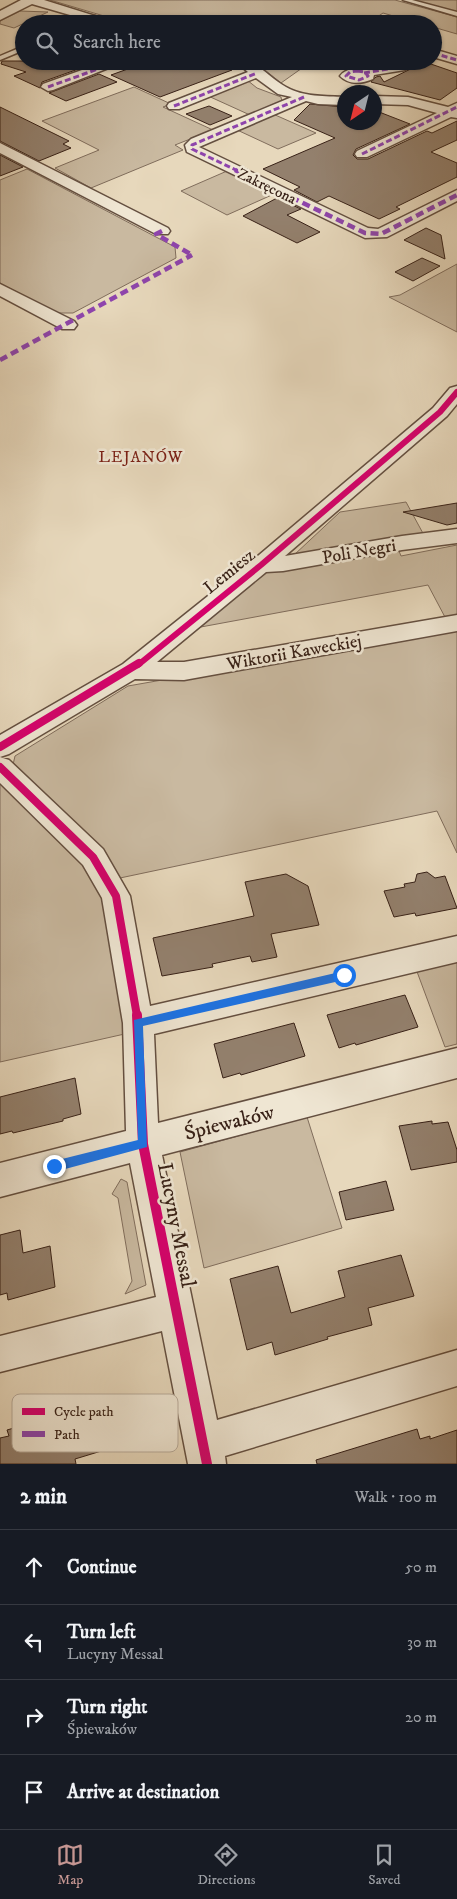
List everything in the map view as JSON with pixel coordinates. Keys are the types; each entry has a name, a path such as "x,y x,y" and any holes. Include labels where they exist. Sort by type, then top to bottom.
{"street":[{"path":"0,16 30,0 84,15"},
{"path":"442,56 457,60"},
{"path":"48,87 95,70"},
{"path":"253,70 283,91 327,102 337,101"},
{"path":"364,73 382,70"},
{"path":"174,106 257,73"},
{"name":"Zakręcona","path":"304,97 196,142 192,145 192,149 365,233 381,234 457,195"},
{"path":"382,100 408,101 455,111"},
{"path":"362,154 455,111"},
{"path":"0,146 162,231"},
{"path":"0,289 68,325"},
{"name":"Lemiesz","path":"0,747 130,670 448,414 457,392"},
{"name":"Poli Negri","path":"261,565 282,564 402,543 457,536"},
{"name":"Wiktorii Kaweckiej","path":"130,670 184,671 457,623"},
{"name":"Lucyny Messal","path":"0,767 92,857 116,896 138,1023 143,1144 205,1453"},
{"path":"138,1023 457,950"},
{"name":"Śpiewaków","path":"0,1180 457,1063"},
{"path":"0,1354 176,1310"},
{"path":"205,1453 457,1368"}],"lane":[{"path":"406,0 457,14"},
{"path":"0,58 15,52"}],"shaded area":[{"path":"50,0 395,0 457,17 457,34 442,30 442,15 390,15 383,13 380,15 101,15"},
{"path":"414,0 457,0 457,12"},
{"path":"20,11 48,12 42,15 15,15 14,28 0,24 0,21"},
{"path":"265,70 299,70 281,83"},
{"path":"247,80 257,88 281,97 282,102 250,115 206,95"},
{"path":"134,87 171,104 163,107 213,130 175,145 183,150 91,188 55,168 99,150 42,121"},
{"path":"273,114 316,133 278,149 235,129"},
{"path":"27,169 175,247 176,258 73,313 57,313 0,283 0,180"},
{"path":"227,171 274,194 227,215 181,191"},
{"path":"457,264 457,332 389,297 400,295"},
{"path":"406,502 425,537 294,555 340,512"},
{"path":"457,545 457,617 446,619 428,585 190,629 261,571 392,548 399,551 401,556"},
{"path":"457,628 457,853 437,811 120,878 103,855 12,769 15,756 128,686"},
{"path":"0,783 77,857 108,904 129,1033 0,1062"},
{"path":"457,960 457,1044 445,1047 416,969"},
{"path":"307,1117 342,1228 204,1268 180,1152"},
{"path":"121,1179 127,1182 146,1285 125,1294 132,1281 118,1198 112,1194"}],"building":[{"path":"2,61 15,61 15,68 1,64"},
{"path":"442,68 457,73 457,88 440,100 371,82 380,76 384,82 409,70 442,70"},
{"path":"20,70 76,70 42,82 40,88 14,76 26,72"},
{"path":"125,70 232,70 160,97 111,75"},
{"path":"99,74 117,82 66,101 49,93"},
{"path":"310,104 337,106 337,130 382,130 382,113 410,124 356,149 353,155 357,159 368,159 427,131 432,133 457,121 457,140 431,152 457,163 457,177 396,207 400,209 379,219 329,196 317,202 294,190 300,187 263,169 335,138 294,120"},
{"path":"209,106 232,116 210,125 186,114"},
{"path":"0,107 69,141 63,144 71,148 39,161 0,141"},
{"path":"0,155 23,167 0,176"},
{"path":"277,198 301,209 287,215 320,232 297,243 243,216"},
{"path":"426,228 441,235 445,259 404,240"},
{"path":"422,258 440,266 413,281 395,272"},
{"path":"457,503 457,523 447,525 403,512"},
{"path":"427,872 435,878 445,876 457,908 416,916 415,913 394,917 384,891 405,887 404,884 415,882 417,874"},
{"path":"286,874 308,886 319,925 271,934 277,957 252,962 250,956 212,964 213,967 162,976 153,938 254,916 245,882"},
{"path":"405,995 418,1027 339,1048 327,1015"},
{"path":"294,1023 305,1056 241,1075 240,1073 223,1078 214,1044"},
{"path":"75,1078 81,1114 63,1119 63,1121 13,1133 12,1131 0,1134 0,1097"},
{"path":"432,1121 432,1124 448,1122 457,1150 457,1162 411,1170 399,1126"},
{"path":"386,1181 394,1210 346,1220 339,1192"},
{"path":"20,1230 23,1253 50,1246 55,1287 8,1300 7,1293 0,1295 0,1235"},
{"path":"401,1255 414,1296 368,1308 372,1325 327,1337 328,1339 275,1355 272,1342 247,1350 230,1279 278,1266 291,1313 345,1297 338,1271"},
{"path":"12,1429 12,1452 98,1452 75,1459 76,1464 0,1464 0,1438 9,1436 7,1430"},
{"path":"417,1429 420,1439 430,1436 430,1439 457,1430 457,1464 317,1464 316,1460"}],"marked path":[{"path":"442,56 457,60"},
{"path":"48,87 95,70"},
{"path":"364,73 382,70"},
{"path":"357,71 365,72 368,76 359,80 346,76 350,72 357,71"},
{"path":"174,106 257,73"},
{"path":"304,97 196,142 192,145 192,149 365,233 381,234 457,195"},
{"path":"362,154 457,107"},
{"path":"162,231 156,234 192,255"},
{"path":"0,360 192,255"}],"cycle path":[{"path":"0,747 131,670 261,565 440,412 457,392"},
{"path":"0,767 93,857 116,896 138,1023 143,1144 207,1464"}],"district":[{"name":"LEJANÓW","path":"141,456"}],"route":[{"path":"54,1166 143,1144 138,1023 344,975"}]}
